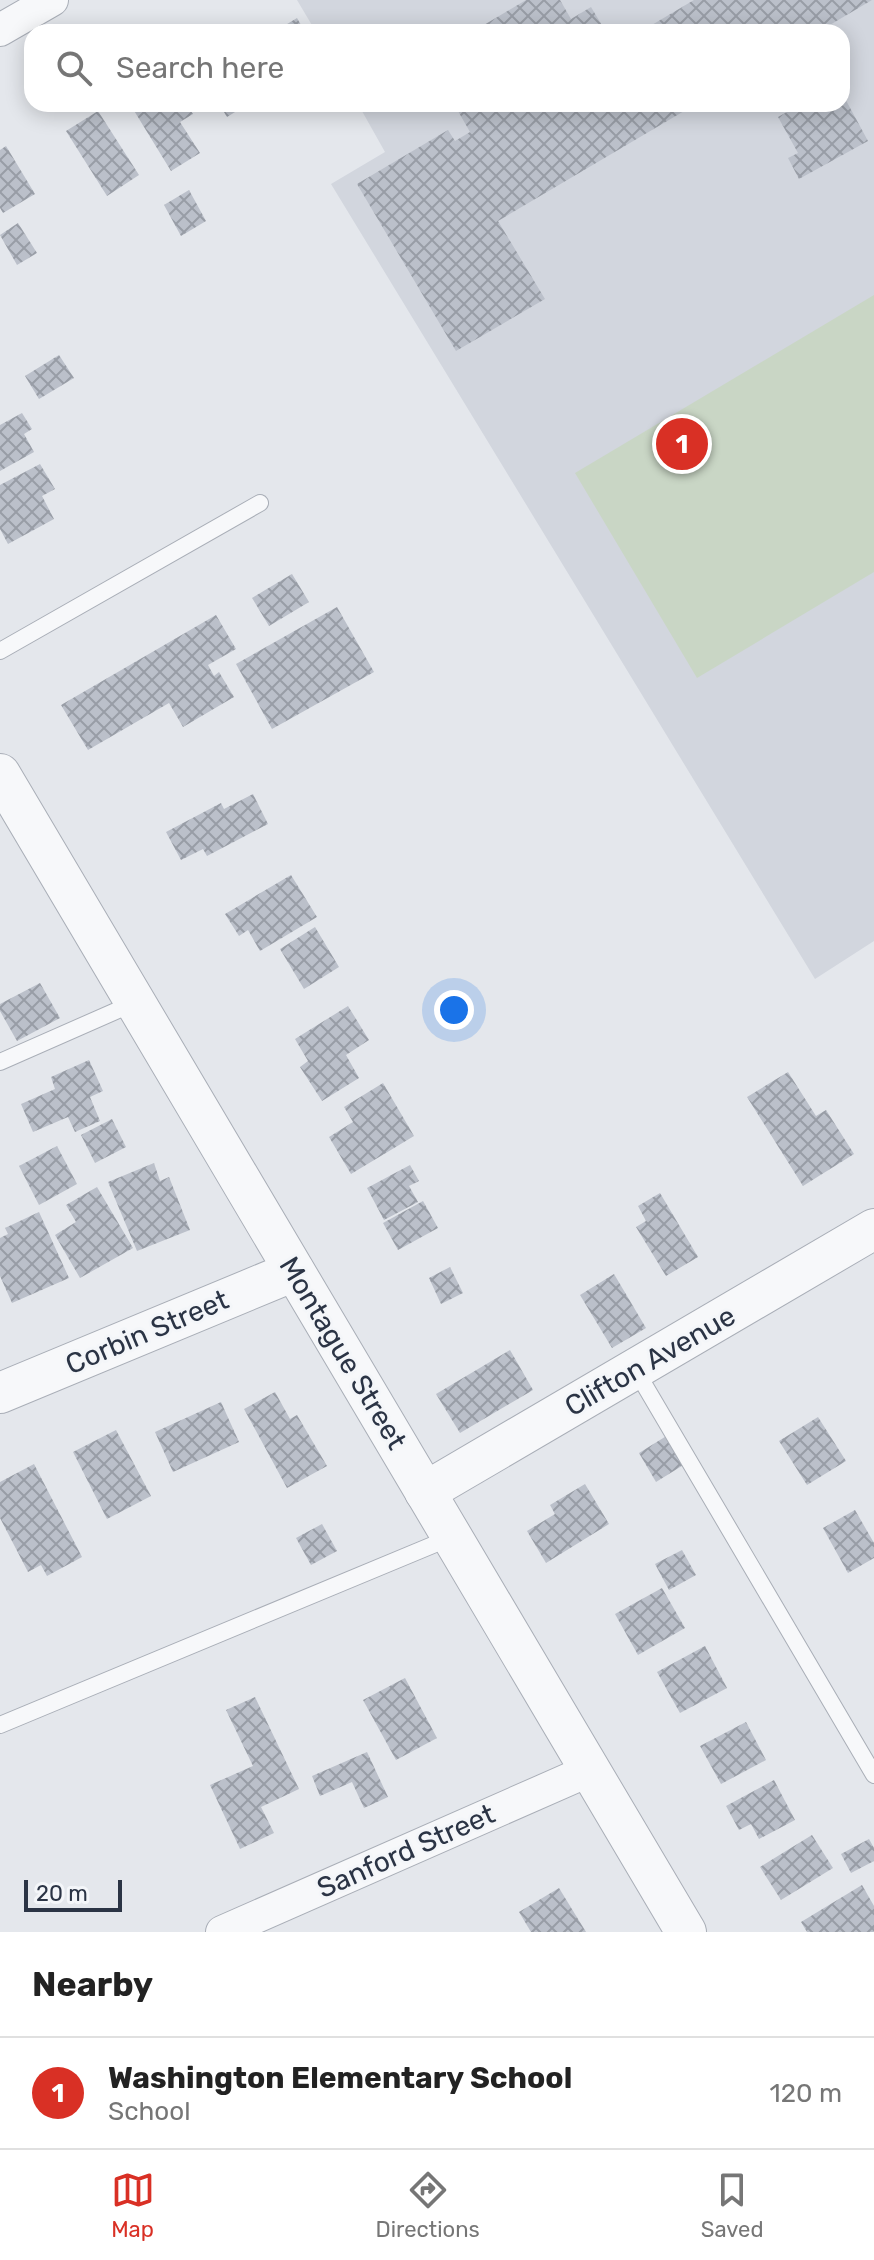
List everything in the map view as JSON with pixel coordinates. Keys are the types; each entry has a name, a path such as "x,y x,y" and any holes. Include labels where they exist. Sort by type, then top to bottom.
{"street":[{"path":"0,30 52,0"},
{"name":"Montague Street","path":"0,774 686,1932"},
{"name":"Clifton Avenue","path":"425,1492 874,1229"},
{"name":"Corbin Street","path":"0,1393 294,1271"},
{"name":"Sanford Street","path":"222,1932 590,1770"}],"lane":[{"path":"0,651 260,503"},
{"path":"0,1062 135,1003"},
{"path":"635,1369 874,1775"},
{"path":"0,1725 452,1537"}],"shaded area":[{"path":"297,0 874,0 874,941 815,979 331,184 385,152 362,112 850,112 850,24 311,24"}],"green space":[{"path":"874,295 874,572 697,678 575,473"}],"building":[{"path":"526,0 560,0 571,19 591,7 601,24 486,24"},
{"path":"694,0 872,0 832,24 654,24"},
{"path":"850,108 868,141 799,179 788,158 798,153 778,117 787,112 850,112"},
{"path":"99,112 139,175 107,196 66,131"},
{"path":"135,112 193,114 180,122 200,153 171,171"},
{"path":"459,112 682,112 498,221 545,299 456,351 357,184 448,130 455,141 470,132"},
{"path":"6,146 35,194 3,213 0,208 0,150"},
{"path":"189,190 206,221 181,236 164,205"},
{"path":"18,223 37,253 17,265 0,235"},
{"path":"59,355 74,378 39,399 25,376"},
{"path":"22,413 32,429 24,434 34,452 0,471 0,425"},
{"path":"40,464 55,489 42,496 54,519 8,544 0,529 0,485"},
{"path":"292,574 309,602 269,626 252,598"},
{"path":"337,607 374,672 272,729 236,664"},
{"path":"216,615 236,649 208,665 214,676 219,672 234,697 183,727 169,703 88,750 61,705"},
{"path":"253,794 268,824 207,856 203,849 181,860 166,832 221,803 224,809"},
{"path":"291,875 317,917 260,951 248,930 239,936 225,914"},
{"path":"315,927 339,967 304,989 280,949"},
{"path":"40,983 60,1018 17,1041 0,1011 0,1004"},
{"path":"348,1006 369,1040 346,1055 359,1078 322,1101 300,1067 308,1061 295,1039"},
{"path":"89,1060 103,1091 90,1097 100,1121 75,1132 68,1117 33,1132 21,1104 55,1089 51,1077"},
{"path":"788,1072 816,1116 826,1110 854,1154 803,1186 747,1097"},
{"path":"383,1083 414,1136 351,1174 329,1137 353,1122 344,1107"},
{"path":"112,1119 126,1147 95,1163 81,1135"},
{"path":"57,1146 77,1184 39,1205 19,1166"},
{"path":"154,1163 160,1181 169,1177 190,1230 137,1251 108,1182"},
{"path":"410,1165 419,1181 409,1186 418,1202 384,1220 367,1188"},
{"path":"97,1187 133,1248 80,1278 55,1235 76,1222 66,1205"},
{"path":"660,1193 698,1257 666,1276 636,1227 646,1221 638,1206"},
{"path":"423,1201 438,1228 398,1250 383,1223"},
{"path":"39,1212 69,1278 12,1303 0,1276 0,1238 8,1234 5,1228"},
{"path":"450,1267 463,1293 441,1304 429,1278"},
{"path":"614,1274 646,1328 612,1348 580,1295"},
{"path":"510,1350 533,1390 460,1433 436,1394"},
{"path":"275,1392 290,1419 297,1415 327,1466 287,1488 244,1409"},
{"path":"221,1402 239,1442 173,1472 155,1432"},
{"path":"818,1417 846,1461 807,1485 779,1441"},
{"path":"116,1430 151,1496 107,1519 73,1452"},
{"path":"668,1435 685,1464 656,1482 639,1453"},
{"path":"34,1464 82,1557 47,1576 41,1565 28,1572 0,1518 0,1482"},
{"path":"585,1484 609,1524 546,1563 527,1531 555,1514 550,1505"},
{"path":"855,1510 874,1543 874,1558 848,1573 823,1528"},
{"path":"322,1524 337,1551 311,1565 296,1538"},
{"path":"682,1550 696,1575 669,1590 655,1564"},
{"path":"662,1588 685,1628 638,1655 615,1614"},
{"path":"705,1646 727,1688 680,1713 657,1672"},
{"path":"405,1678 437,1738 396,1760 363,1700"},
{"path":"255,1697 299,1789 261,1807 274,1833 240,1849 210,1785 253,1766 226,1710"},
{"path":"746,1722 766,1760 721,1784 700,1746"},
{"path":"367,1752 388,1797 364,1808 352,1782 320,1796 312,1776"},
{"path":"774,1780 795,1820 759,1839 751,1824 739,1830 726,1806"},
{"path":"812,1835 833,1868 781,1900 760,1867"},
{"path":"869,1839 874,1848 874,1861 851,1873 841,1854"},
{"path":"862,1885 874,1906 874,1932 807,1932 801,1922"},
{"path":"559,1888 586,1932 531,1932 519,1912"}],"place":[{"name":"Washington Elementary School","path":"682,444"}]}
